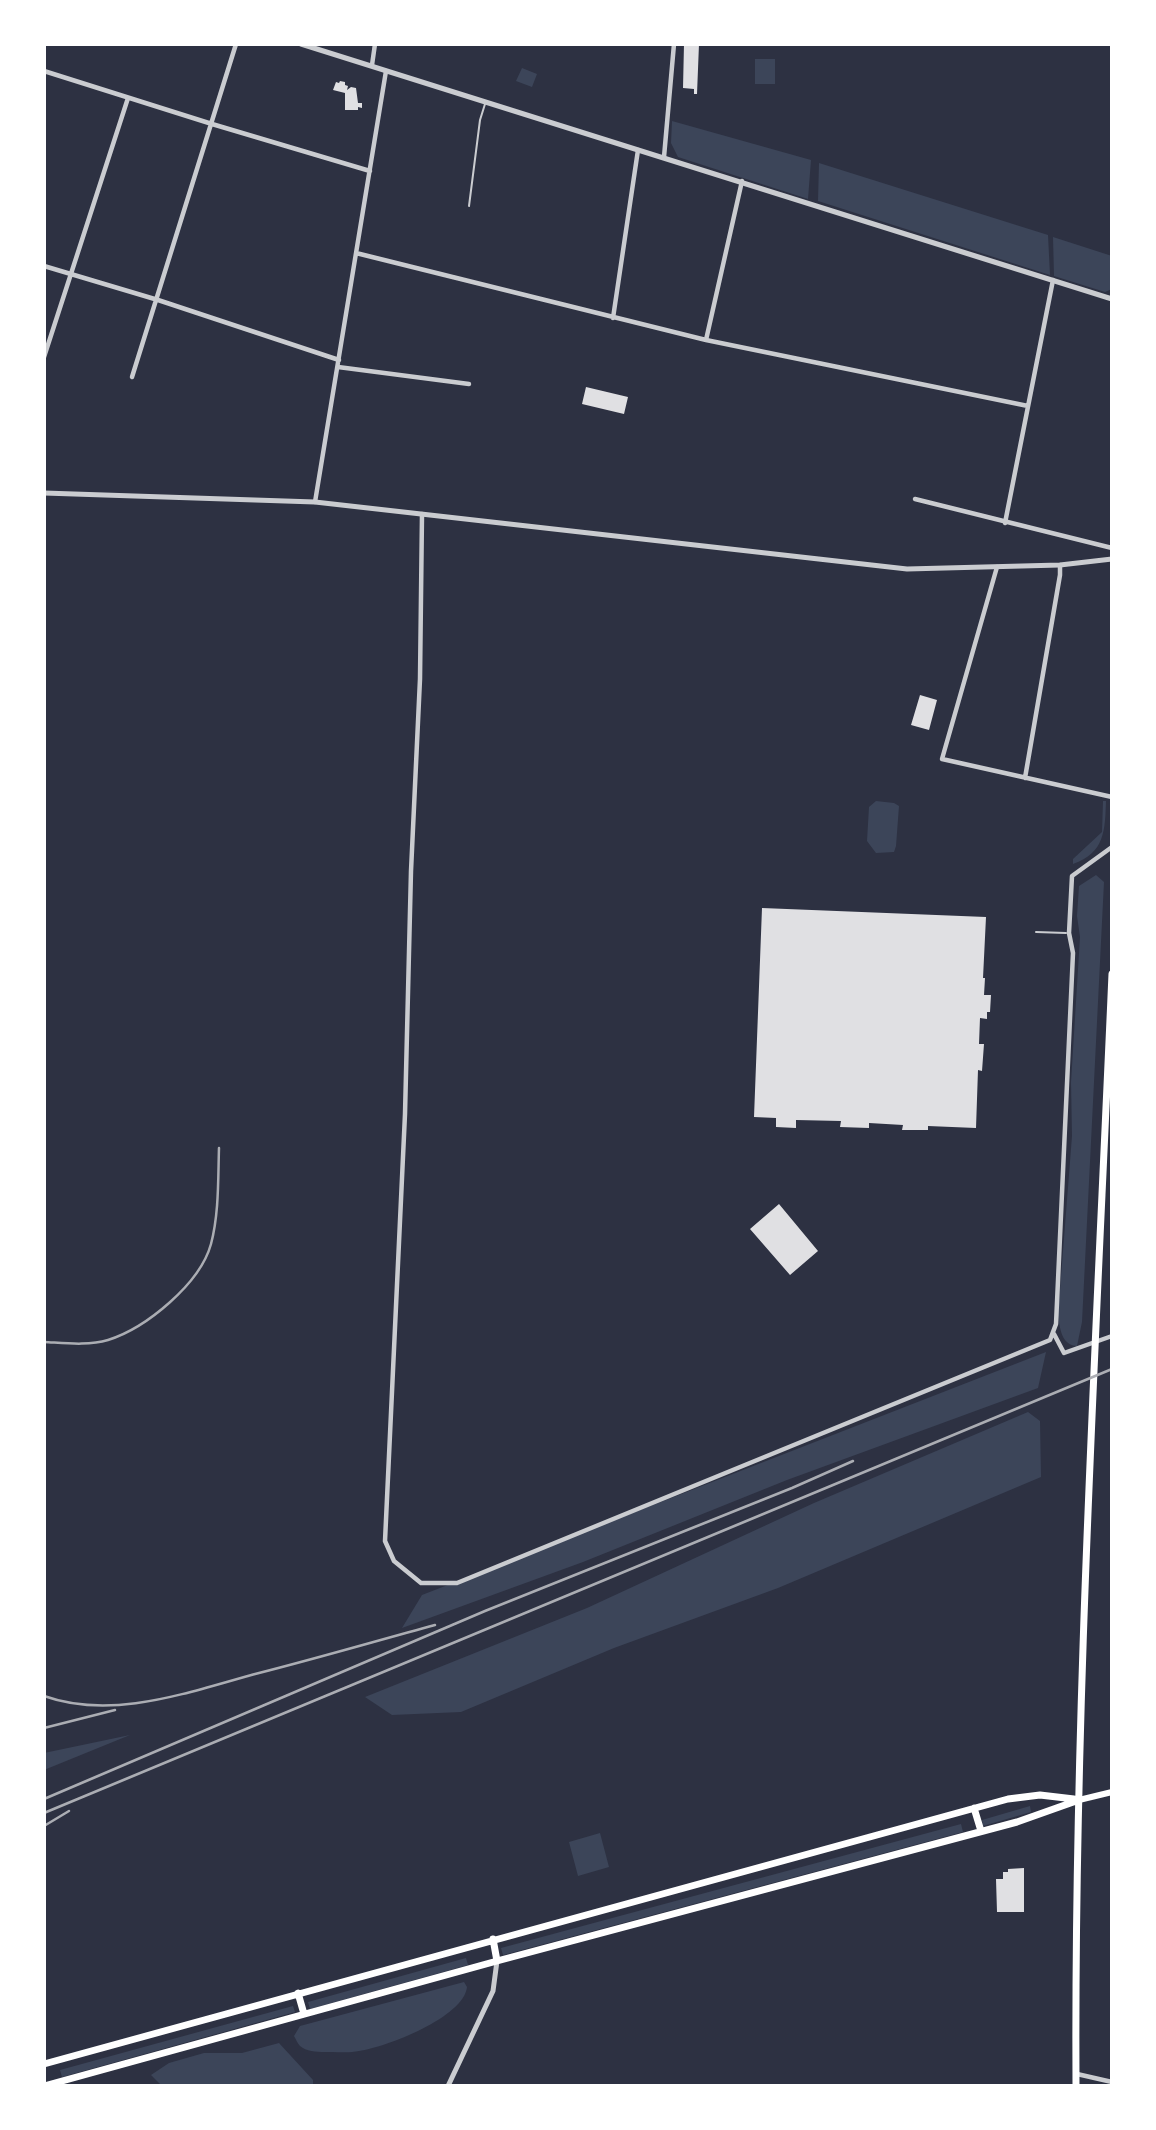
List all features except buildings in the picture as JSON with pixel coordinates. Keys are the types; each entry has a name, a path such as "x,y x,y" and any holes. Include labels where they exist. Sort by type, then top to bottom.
{"main road":[{"path":"1076,2086 1079,1800 1112,974"},
{"path":"44,2085 1017,1822 1079,1800 1112,1792"},
{"path":"44,2064 1008,1799 1040,1795 1079,1800"},
{"path":"974,1808 981,1831"},
{"path":"493,1939 496,1961"},
{"path":"298,1993 304,2014"}],"street":[{"path":"132,377 236,44"},
{"path":"301,44 742,180 1112,299"},
{"path":"372,65 375,44"},
{"path":"664,157 674,44"},
{"path":"315,502 386,70"},
{"path":"44,71 370,171"},
{"path":"44,357 128,98"},
{"path":"613,318 638,150"},
{"path":"706,340 742,180"},
{"path":"356,253 706,340 1028,406"},
{"path":"44,265 339,360"},
{"path":"1005,523 1052,280"},
{"path":"338,367 469,384"},
{"path":"44,493 315,502 907,569 1060,565 1112,559"},
{"path":"915,499 1112,548"},
{"path":"422,514 420,679 411,872 405,1114 385,1541 394,1562 421,1584 457,1583 1050,1340 1054,1334"},
{"path":"1025,778 1060,565"},
{"path":"997,567 942,759 1112,797"},
{"path":"1112,847 1072,876 1069,933 1073,953 1054,1334 1064,1353 1112,1336"},
{"path":"448,2086 493,1991 496,1961"},
{"path":"1076,2073 1112,2082"}],"lane":[{"path":"469,206 480,120 486,102"},
{"path":"1036,932 1069,933"}],"shaded area":[{"path":"755,59 775,59 775,84 755,84"},
{"path":"522,68 537,74 532,87 516,81"},
{"path":"672,121 811,160 808,199 678,157 671,143"},
{"path":"819,163 1048,235 1050,275 818,201"},
{"path":"1053,237 1112,256 1112,289 1105,292 1054,276"},
{"path":"876,801 899,806 894,852 876,853 867,841 869,807"},
{"path":"1103,801 1106,801 1106,812 1101,839 1092,854 1073,864 1073,859 1102,832"},
{"path":"1096,875 1104,882 1082,1322 1077,1346 1064,1339 1058,1315 1072,1136 1071,1082 1080,937 1077,916 1079,886"},
{"path":"1046,1352 1038,1388 787,1480 583,1562 402,1628 422,1595"},
{"path":"1028,1412 1040,1421 1041,1477 778,1588 614,1648 461,1712 392,1715 365,1697 587,1608 814,1503"},
{"path":"130,1735 44,1770 44,1753"},
{"path":"1030,1806 1031,1812 983,1826 982,1820"},
{"path":"961,1824 963,1832 503,1955 501,1948"},
{"path":"600,1833 609,1867 578,1876 569,1842"},
{"path":"466,1958 468,1965 310,2009 308,2002"},
{"path":"464,1982 467,1987 463,1998 453,2009 422,2029 387,2044 356,2052 315,2052 300,2046 294,2036 300,2026"},
{"path":"293,2006 295,2012 62,2077 60,2070"},
{"path":"279,2043 313,2080 313,2086 162,2086 151,2075 169,2063 204,2053 242,2053"}],"railway":[{"path":"44,1342 84,1344 108,1340 139,1326 184,1289 205,1259 214,1233 219,1148"},
{"path":"44,1813 1112,1369"},
{"path":"44,1799 485,1611 853,1461"},
{"path":"44,1696 71,1703 98,1705 152,1701 435,1625"},
{"path":"44,1728 115,1710"},
{"path":"44,1826 69,1811"}]}
